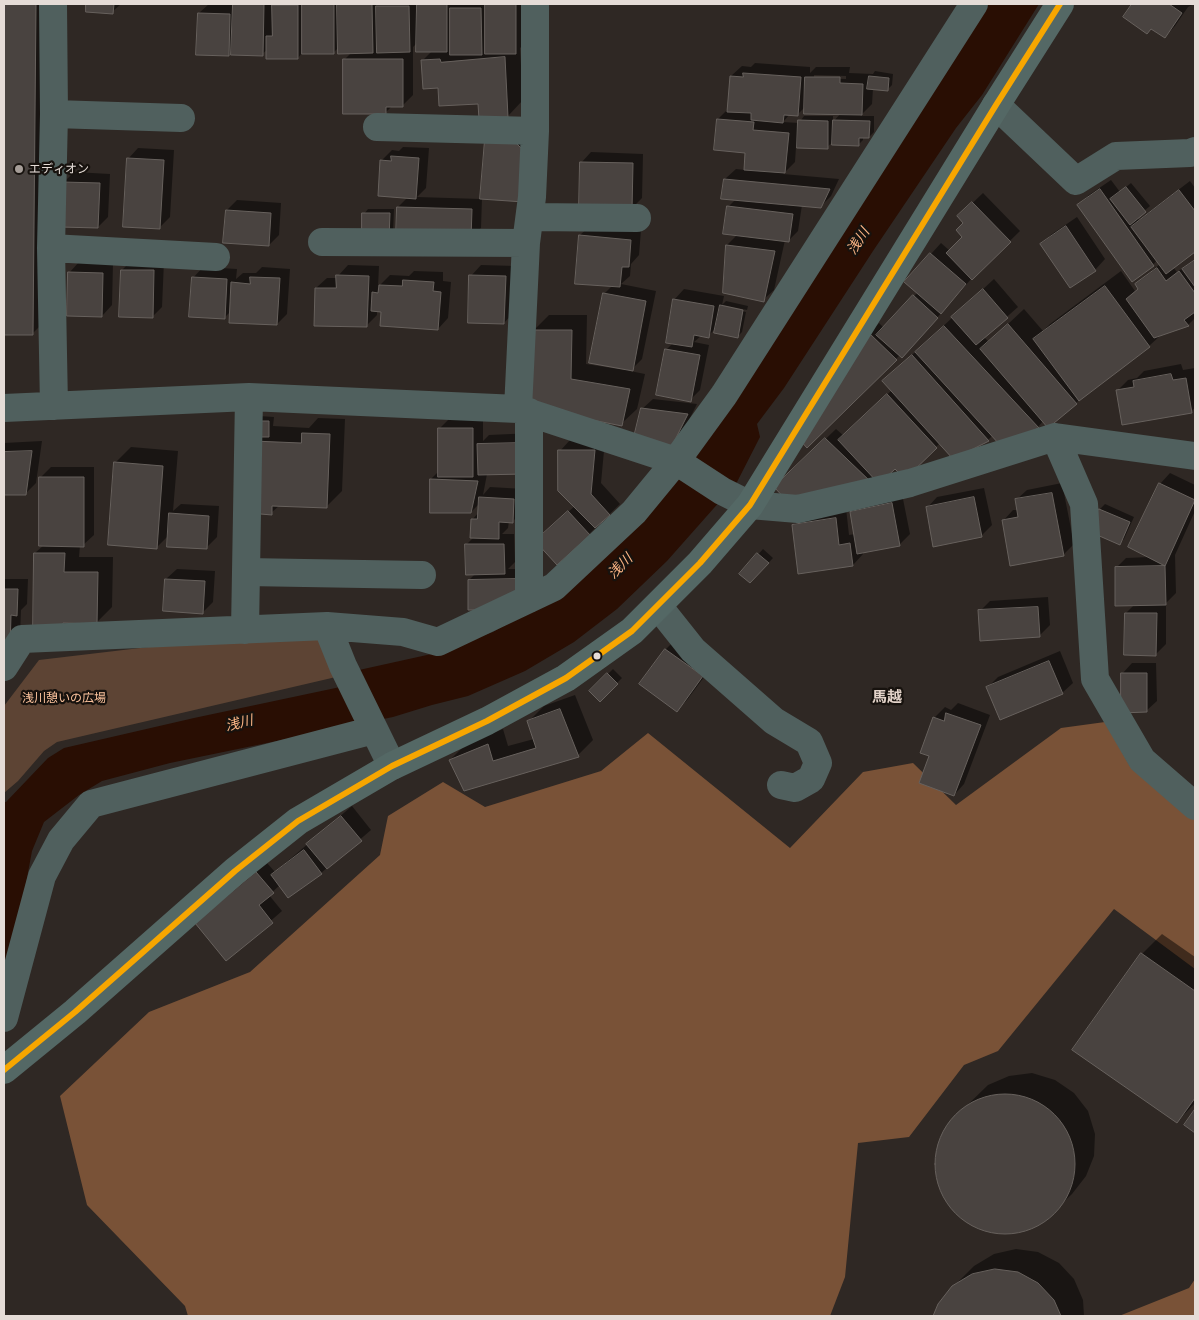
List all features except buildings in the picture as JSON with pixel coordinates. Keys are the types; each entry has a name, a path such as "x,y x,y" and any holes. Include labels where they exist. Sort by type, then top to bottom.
{"main road":[{"path":"4,1070 75,1012 235,871 291,827 392,766 487,721 566,678 632,631 700,564 750,506 1060,4"}],"street":[{"path":"53,4 54,114 50,248 54,406"},
{"path":"529,599 523,410 528,230 532,197 535,132 535,4"},
{"path":"4,667 22,639 327,626 403,632 438,642 554,587 634,512 676,461 724,395 974,4"},
{"path":"996,105 1076,181 1116,156 1190,152 1195,150"},
{"path":"54,114 181,118"},
{"path":"377,127 535,132"},
{"path":"322,242 528,230 637,218"},
{"path":"50,248 216,258"},
{"path":"246,630 248,397"},
{"path":"4,408 248,397 523,410 676,461 722,491 750,506 798,509 910,484 1055,437 1195,456"},
{"path":"1055,437 1084,504 1095,679 1142,760 1195,806"},
{"path":"246,572 422,575"},
{"path":"658,606 692,650 774,721 810,742 818,763 811,778 795,788 781,785"},
{"path":"327,626 343,666 392,766"},
{"path":"4,1018 42,876 61,840 91,804 374,730"}],"green space":[{"name":"浅川憩いの広場","path":"323,636 336,677 57,742 44,751 18,781 4,793 4,706 39,660 199,641"}],"shaded area":[{"path":"1105,722 1130,766 1195,820 1195,969 1114,909 998,1051 964,1065 909,1137 858,1143 845,1277 830,1316 188,1316 185,1306 87,1205 60,1096 149,1012 250,972 380,855 388,816 443,782 485,807 601,771 648,733 790,848 863,772 913,763 956,805 1061,728"},
{"path":"1195,1279 1195,1316 1119,1316 1189,1288"}],"water":[{"name":"浅川","path":"982,4 1039,4 982,95 956,128 784,388 757,424 760,437 737,482 667,561 617,609 574,642 525,671 468,696 393,717 170,763 102,781 79,795 44,822 32,851 4,977 4,802 48,758 64,748 345,686 359,670 436,653 493,632 538,606 622,534"}],"transit line":[{"path":"4,1070 75,1012 235,871 298,821 392,766 487,721 566,678 632,631 700,563 750,505 1060,4"}],"place":[{"name":"エディオン","path":"19,169"}],"district":[{"name":"馬越","path":"887,697"}]}
